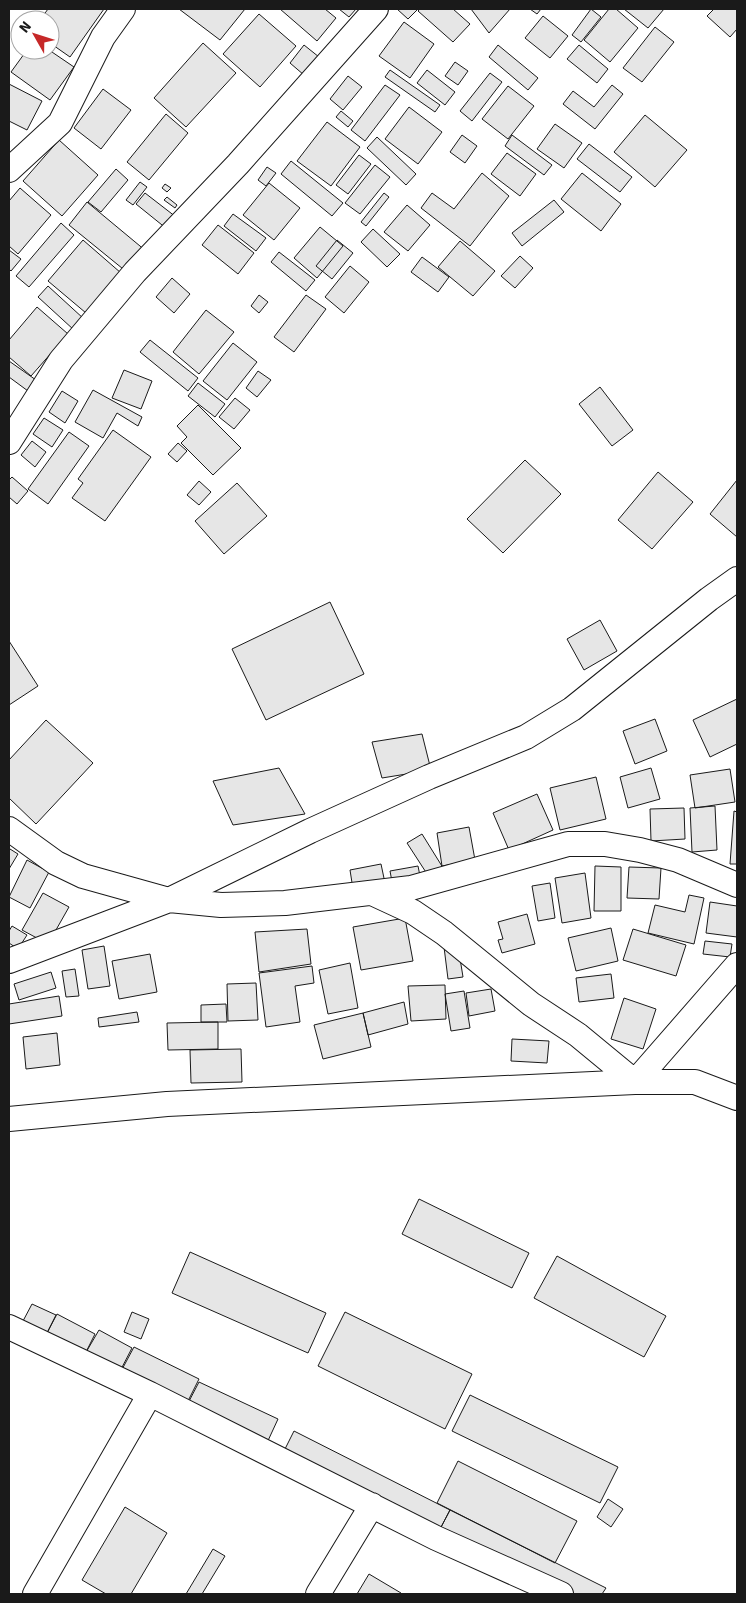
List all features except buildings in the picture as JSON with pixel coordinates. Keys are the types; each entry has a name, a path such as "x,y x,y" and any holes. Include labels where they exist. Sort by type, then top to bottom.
{"street":[{"path":"9,170 60,123 103,37 123,9"},
{"path":"9,442 60,360 135,272 238,164 376,9"},
{"path":"9,961 169,900 310,830 429,777 526,737 572,709 709,598 737,579"},
{"path":"9,829 56,863 83,876 169,900 221,905 251,905 411,888 568,844 605,844 640,850 678,860 737,885"},
{"path":"370,893 414,912 444,933 531,1004 578,1035 635,1082"},
{"path":"635,1082 737,965"},
{"path":"9,1119 167,1104 635,1082 695,1082 737,1098"},
{"path":"9,1326 150,1394 436,1538 561,1594"},
{"path":"35,1594 150,1394"},
{"path":"318,1594 372,1505"}]}
